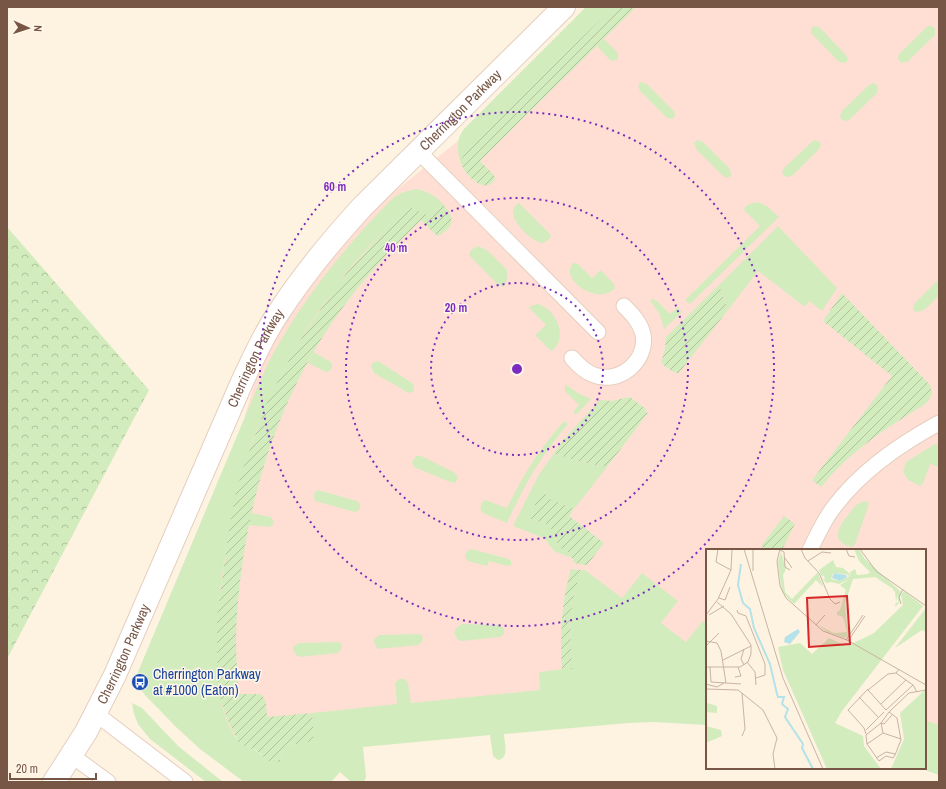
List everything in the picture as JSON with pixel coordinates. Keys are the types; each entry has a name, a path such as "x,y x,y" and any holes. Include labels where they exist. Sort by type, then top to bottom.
{"street":[{"name":"Cherrington Parkway","path":"54,782 86,732 115,675 242,382 269,329 296,287 334,238 362,207 564,7"}],"lane":[{"path":"418,151 598,332"},
{"path":"572,358 587,372 601,377 616,376 630,369 636,363 642,350 643,334 637,320 624,306"},
{"path":"810,549 834,507 859,480 900,447 939,423"},
{"path":"95,713 185,782"},
{"path":"71,755 108,782"}],"shaded area":[{"path":"595,7 939,7 939,757 926,752 926,549 706,549 706,702 217,737 221,500 263,353 351,226 458,141"}],"green space":[{"path":"586,7 614,7 474,142 460,161 458,145 461,133 464,129"},
{"path":"614,7 636,7 480,161 494,175 495,179 491,184 480,184 470,177 460,161 473,142"},
{"path":"814,26 819,27 846,55 848,60 845,63 839,62 811,33 811,29"},
{"path":"928,26 932,26 935,29 935,35 907,62 901,63 898,58 899,54"},
{"path":"604,39 618,53 617,60 611,61 597,46"},
{"path":"641,82 647,84 674,111 674,118 667,118 640,91 638,85"},
{"path":"874,83 878,86 877,93 849,120 845,121 841,119 841,112 870,84"},
{"path":"697,140 703,142 730,169 731,176 727,178 723,176 696,149 694,143"},
{"path":"814,140 820,142 821,145 819,149 792,176 784,176 782,172 784,168"},
{"path":"416,189 430,193 441,202 427,216 409,207 405,207 361,255 323,304 309,325 272,394 252,442 245,464 223,571 220,589 218,624 220,693 222,706 231,729 238,741 243,745 255,750 261,755 280,757 286,745 293,744 314,734 312,713 397,704 395,683 399,679 405,679 408,683 411,703 540,690 539,672 571,668 572,608 581,570 585,570 622,598 642,573 678,601 661,623 686,642 703,621 706,622 706,725 654,722 628,723 504,734 505,753 502,759 498,760 493,756 490,735 363,747 366,777 364,782 351,782 340,772 331,782 244,782 200,749 176,727 138,686 135,679 255,393 273,354 313,291 343,252 394,197 401,193"},
{"path":"441,202 451,216 451,224 438,236 421,220 366,278 325,333 304,370 285,408 270,448 248,530 241,572 236,625 238,694 260,694 263,696 266,703 267,717 312,713 314,734 312,741 286,745 280,757 280,762 271,762 256,750 239,743 227,719 219,694 217,617 235,496 244,465 268,400 297,345 335,287 405,207 409,207 427,215"},
{"path":"758,202 767,206 779,217 690,304 685,300 760,226 744,210 747,205"},
{"path":"519,203 550,234 551,236 547,241 541,243 531,238 520,227 513,214 514,208"},
{"path":"778,226 837,288 822,311 809,301 805,307 758,271 728,310 719,285"},
{"path":"7,227 149,390 7,659"},
{"path":"478,246 487,250 507,270 507,281 504,286 499,286 469,255 471,250"},
{"path":"573,263 578,264 592,278 601,270 614,284 615,289 607,293 598,294 581,288 571,275 570,269"},
{"path":"939,279 939,295 925,309 918,312 914,311 914,304"},
{"path":"719,285 728,310 678,374 674,371 673,372 661,363 666,337"},
{"path":"842,293 930,385 932,392 929,400 924,405 886,429 863,446 841,465 821,487 812,480 892,376 823,321"},
{"path":"653,299 670,314 678,307 682,312 664,329 660,315 650,300"},
{"path":"538,304 550,311 558,324 560,338 552,351 535,335 546,325 529,308"},
{"path":"313,352 331,362 332,367 330,371 326,372 308,363"},
{"path":"378,361 412,383 414,385 414,390 411,393 407,392 374,373 371,366 374,362"},
{"path":"565,384 578,393 591,399 576,415 573,412 579,405 565,391"},
{"path":"630,397 646,409 645,411 648,413 607,467 580,462 554,453 563,440 600,400 611,401"},
{"path":"564,421 568,424 534,471 507,523 483,513 481,506 485,500 507,508 532,462"},
{"path":"935,444 939,444 939,467 930,464 923,483 920,486 908,480 903,472 906,462"},
{"path":"554,453 580,462 607,467 574,509 549,499 545,492 537,495 535,505 532,510 534,521 543,523 553,530 558,544 561,548 568,552 569,557 554,551 544,538 513,526 538,476"},
{"path":"416,456 421,456 455,473 458,477 455,483 414,467 412,462"},
{"path":"318,490 357,501 360,504 360,509 355,512 315,501 314,494"},
{"path":"543,491 550,499 574,509 569,516 604,543 587,565 573,562 574,559 569,557 568,552 563,550 558,544 552,529 547,524 531,519 530,514 535,505 537,493"},
{"path":"865,501 869,503 855,544 852,547 845,545 838,538 841,524 855,506"},
{"path":"251,513 271,517 274,523 270,527 249,525"},
{"path":"784,516 795,524 782,549 765,549 761,546"},
{"path":"471,549 509,559 511,561 511,565 507,566 489,561 487,566 468,561 465,557 466,552"},
{"path":"571,569 581,570 573,600 571,617 572,669 562,669 561,644 563,606"},
{"path":"462,624 500,625 504,629 504,633 500,637 462,641 458,640 454,633 456,628"},
{"path":"380,635 422,635 423,640 419,645 378,649 374,642 374,639"},
{"path":"299,643 341,643 342,648 338,653 300,657 296,655 293,650 294,646"},
{"path":"132,703 142,708 178,746 223,782 206,782 150,739 138,724"},
{"path":"926,720 939,725 939,775 922,769 926,769"}],"place":[{"name":"Cherrington Parkway at #1000 (Eaton)","path":"140,682"}]}
